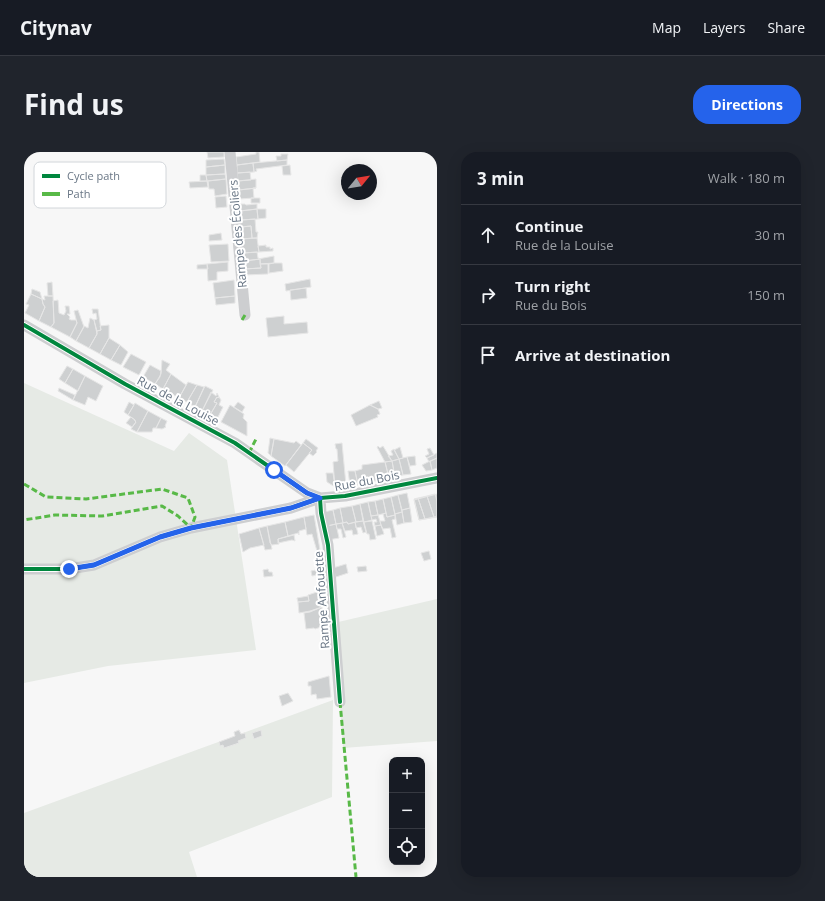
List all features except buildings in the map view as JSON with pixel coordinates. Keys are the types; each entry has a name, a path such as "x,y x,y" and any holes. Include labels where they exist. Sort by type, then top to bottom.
{"street":[{"name":"Rampe des Écoliers","path":"230,152 245,315"},
{"name":"Rue de la Louise","path":"24,325 125,384 235,443 307,493 320,498"},
{"name":"Rue du Bois","path":"24,569 69,569 94,565 160,537 191,528 291,508 320,498 345,496 437,478"},
{"name":"Rampe Anfouette","path":"320,498 321,513 328,545 340,702"}],"shaded area":[{"path":"24,383 174,451 189,433 227,460 256,650 108,666 24,683"},
{"path":"437,599 437,741 343,748 334,623"},
{"path":"333,700 332,797 189,852 197,877 24,877 24,813"}],"marked path":[{"path":"242,320 245,315"},
{"path":"249,453 256,439"},
{"path":"24,484 46,497 86,499 162,489 188,498 195,517 191,528 178,516 162,506 102,516 55,515 24,520"},
{"path":"340,702 356,877"}],"cycle path":[{"path":"24,325 125,384 235,443 307,493 320,498"},
{"path":"24,569 69,569 94,565 160,537 191,528 291,508 320,498 345,496 437,478"},
{"path":"320,498 321,513 328,545 340,702"}],"route":[{"path":"69,569 94,565 160,537 191,528 224,523 291,508 320,498 307,493 274,470"}]}
